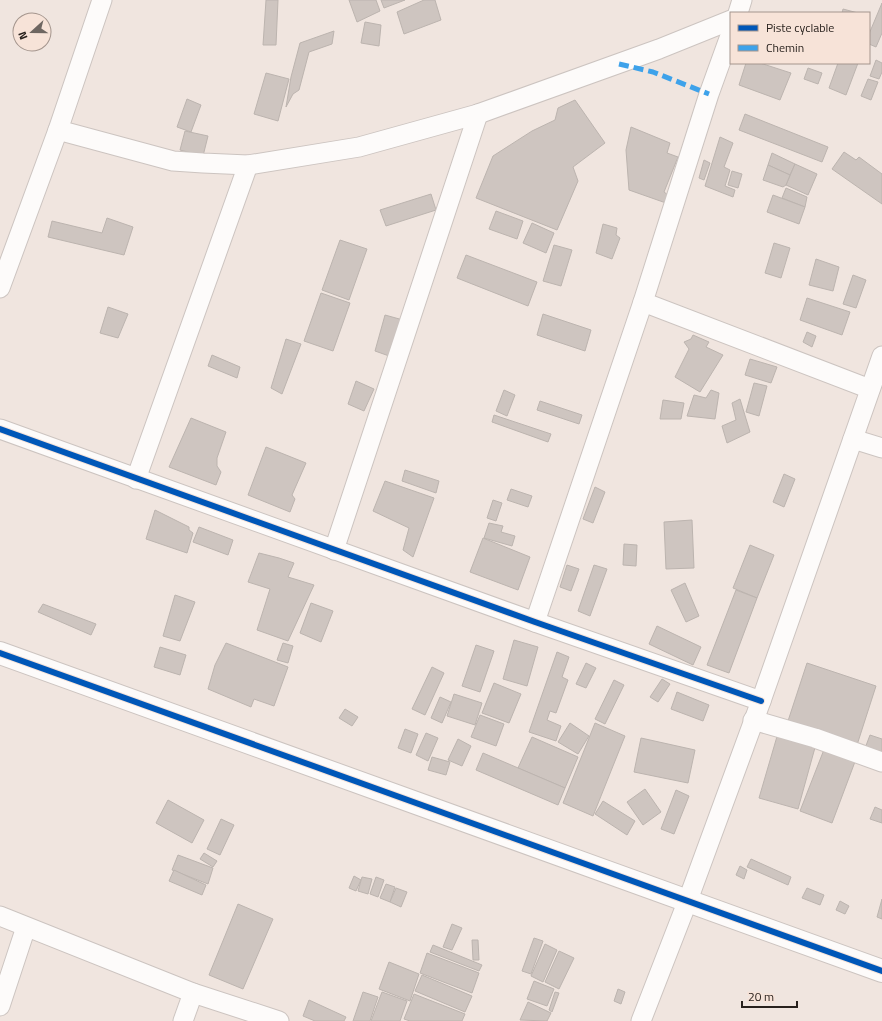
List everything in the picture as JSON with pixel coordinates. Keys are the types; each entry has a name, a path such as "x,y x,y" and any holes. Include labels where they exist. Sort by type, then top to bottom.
{"street":[{"path":"0,288 58,130 102,0"},
{"path":"738,12 742,0"},
{"path":"58,130 173,160 248,165 358,147 478,114 659,49 730,20"},
{"path":"535,622 643,302 709,94 730,36"},
{"path":"334,550 478,114"},
{"path":"136,479 248,165"},
{"path":"643,302 870,388"},
{"path":"641,1021 688,900 761,701 882,356"},
{"path":"0,429 535,622 761,701"},
{"path":"853,439 882,448"},
{"path":"0,653 882,971"},
{"path":"753,720 815,738 882,762"},
{"path":"0,916 193,993 279,1021"},
{"path":"0,1006 26,927"},
{"path":"183,1021 193,993"}],"building":[{"path":"266,0 278,0 276,45 263,45"},
{"path":"349,0 376,0 380,11 357,22"},
{"path":"381,0 405,0 384,8"},
{"path":"424,0 435,0 441,20 404,34 397,12"},
{"path":"882,3 882,33 876,47 870,44 870,32"},
{"path":"843,9 854,12 842,12"},
{"path":"365,22 381,25 379,46 361,43"},
{"path":"334,31 332,44 309,52 299,90 293,94 286,107 291,77 300,43"},
{"path":"876,60 882,63 882,72 879,79 870,76"},
{"path":"746,64 763,64 791,73 780,100 739,85"},
{"path":"838,64 858,64 846,95 829,88"},
{"path":"808,68 822,73 818,84 804,79"},
{"path":"266,73 289,79 278,121 254,114"},
{"path":"868,79 878,82 871,100 861,96"},
{"path":"187,99 201,105 191,132 177,127"},
{"path":"575,100 605,143 573,167 578,181 557,230 476,198 493,156 532,131 555,120 558,108"},
{"path":"745,114 828,147 822,162 739,130"},
{"path":"631,127 670,143 667,153 678,157 664,192 668,195 666,203 629,190 626,150"},
{"path":"185,131 208,136 203,156 180,150"},
{"path":"720,137 733,143 724,167 730,170 725,186 735,190 733,197 705,186"},
{"path":"844,152 856,160 859,157 882,174 882,204 832,169"},
{"path":"772,153 795,164 790,175 768,165"},
{"path":"704,160 710,163 704,180 699,178"},
{"path":"795,164 817,174 808,195 786,185"},
{"path":"768,165 790,175 786,185 783,187 763,180"},
{"path":"732,171 742,174 738,188 728,185"},
{"path":"786,188 807,197 805,207 782,198"},
{"path":"431,194 436,210 386,226 380,210"},
{"path":"773,195 805,207 799,224 767,212"},
{"path":"496,211 523,221 517,239 489,229"},
{"path":"107,218 133,227 124,255 48,237 52,221 102,233"},
{"path":"532,223 554,233 546,253 523,243"},
{"path":"603,224 617,228 616,235 620,238 612,259 596,253"},
{"path":"340,240 367,249 349,300 322,290"},
{"path":"774,243 790,248 781,278 765,273"},
{"path":"554,245 572,250 561,286 543,281"},
{"path":"466,255 537,282 528,306 457,278"},
{"path":"816,259 839,267 833,291 809,285"},
{"path":"853,275 866,280 856,308 843,304"},
{"path":"321,293 350,303 333,351 304,341"},
{"path":"807,298 850,312 842,335 800,320"},
{"path":"108,307 128,314 118,338 100,333"},
{"path":"543,314 591,330 585,351 537,335"},
{"path":"385,315 403,320 392,357 375,351"},
{"path":"807,332 816,336 812,347 803,342"},
{"path":"693,335 709,342 706,347 723,355 700,392 675,377 689,349 684,342 691,339"},
{"path":"286,339 301,344 282,394 271,388"},
{"path":"212,355 240,367 237,378 208,366"},
{"path":"750,359 777,367 771,383 745,375"},
{"path":"356,381 374,389 364,411 348,404"},
{"path":"754,383 767,386 759,416 746,412"},
{"path":"504,390 515,395 507,416 496,411"},
{"path":"711,390 719,393 715,419 687,416 694,395 706,398"},
{"path":"740,399 750,432 727,443 722,426 736,420 732,403"},
{"path":"663,400 684,403 681,419 660,419"},
{"path":"540,401 582,415 579,424 537,410"},
{"path":"494,415 551,434 548,442 492,422"},
{"path":"191,418 226,432 217,458 217,466 221,472 216,485 169,467"},
{"path":"266,447 306,463 292,495 295,499 290,512 248,495"},
{"path":"405,470 439,481 436,493 402,481"},
{"path":"784,474 795,479 784,507 773,502"},
{"path":"385,481 434,498 413,557 403,550 409,528 373,511"},
{"path":"595,487 605,492 593,523 583,519"},
{"path":"511,489 532,496 528,507 507,500"},
{"path":"493,500 502,503 496,521 487,518"},
{"path":"155,510 189,527 189,530 193,533 187,553 146,539"},
{"path":"692,520 694,568 666,569 664,522"},
{"path":"489,523 503,526 501,532 515,536 512,546 484,538"},
{"path":"199,527 233,540 228,555 193,542"},
{"path":"483,538 530,557 518,590 470,572"},
{"path":"624,544 637,545 636,566 623,565"},
{"path":"750,545 774,555 757,598 733,588"},
{"path":"259,553 294,563 288,577 314,585 288,641 257,630 270,589 248,582"},
{"path":"567,565 579,569 571,591 560,587"},
{"path":"594,565 607,569 590,616 578,611"},
{"path":"685,583 699,616 686,622 671,590"},
{"path":"736,590 757,598 729,673 707,665"},
{"path":"175,595 195,602 180,641 163,636"},
{"path":"311,603 333,611 321,642 300,633"},
{"path":"43,604 96,624 91,635 38,612"},
{"path":"657,626 701,647 693,665 649,644"},
{"path":"514,640 538,647 527,686 503,679"},
{"path":"226,643 288,667 274,706 254,699 251,707 208,689 215,665"},
{"path":"283,643 293,646 288,663 277,660"},
{"path":"476,645 494,651 480,692 462,686"},
{"path":"160,647 186,655 180,675 154,667"},
{"path":"557,652 569,657 562,677 568,680 556,713 550,711 547,720 561,726 556,741 529,732"},
{"path":"586,663 596,668 586,688 576,684"},
{"path":"807,663 876,686 857,745 788,721"},
{"path":"432,667 444,673 425,715 412,709"},
{"path":"662,679 670,684 658,702 650,697"},
{"path":"614,680 624,685 605,724 595,719"},
{"path":"494,683 521,694 509,723 482,713"},
{"path":"677,692 709,705 703,721 671,709"},
{"path":"454,694 482,703 475,725 447,716"},
{"path":"440,697 451,702 442,723 431,718"},
{"path":"345,709 358,717 352,726 339,718"},
{"path":"480,715 504,724 496,746 471,737"},
{"path":"570,723 589,736 578,754 558,742"},
{"path":"595,723 625,736 593,816 563,803"},
{"path":"405,729 418,734 411,753 398,748"},
{"path":"426,733 438,738 428,761 416,755"},
{"path":"778,733 816,744 798,809 759,798"},
{"path":"870,735 882,739 882,758 864,751"},
{"path":"532,737 578,757 565,788 518,768"},
{"path":"641,738 695,750 688,783 634,772"},
{"path":"458,739 471,746 462,766 448,760"},
{"path":"825,747 856,759 832,823 800,811"},
{"path":"483,753 565,788 558,805 476,770"},
{"path":"432,757 450,762 446,775 428,770"},
{"path":"645,789 661,812 643,825 627,802"},
{"path":"676,790 689,796 674,834 661,829"},
{"path":"168,800 204,820 192,843 156,823"},
{"path":"603,801 635,821 627,835 595,814"},
{"path":"875,807 882,810 882,823 870,819"},
{"path":"221,819 234,825 220,855 207,849"},
{"path":"204,853 217,861 213,867 200,859"},
{"path":"178,855 213,868 208,884 172,870"},
{"path":"751,859 791,877 788,885 747,867"},
{"path":"740,866 747,870 744,879 736,875"},
{"path":"174,870 206,885 202,895 169,881"},
{"path":"354,876 361,880 356,891 349,888"},
{"path":"362,877 372,879 368,894 358,891"},
{"path":"376,877 384,880 378,897 370,894"},
{"path":"386,884 395,887 390,902 380,898"},
{"path":"396,888 407,892 401,907 390,902"},
{"path":"807,888 824,895 820,905 802,898"},
{"path":"882,899 882,919 877,917"},
{"path":"840,901 849,906 845,914 836,910"},
{"path":"238,904 273,919 243,989 209,975"},
{"path":"452,924 462,928 452,950 443,947"},
{"path":"534,938 543,941 531,974 522,971"},
{"path":"472,940 478,940 479,960 473,960"},
{"path":"545,944 557,950 543,982 531,976"},
{"path":"433,945 482,965 479,971 430,952"},
{"path":"559,951 574,958 559,989 545,982"},
{"path":"427,953 479,973 472,993 420,973"},
{"path":"389,962 419,974 410,1001 379,989"},
{"path":"422,975 472,996 465,1012 415,991"},
{"path":"534,981 554,989 547,1006 527,999"},
{"path":"618,989 625,992 621,1004 614,1001"},
{"path":"363,992 378,997 370,1021 353,1021"},
{"path":"382,992 407,1001 400,1021 371,1021"},
{"path":"555,992 559,993 552,1012 549,1010"},
{"path":"414,994 465,1014 462,1021 410,1021 404,1019"},
{"path":"309,1000 346,1017 344,1021 315,1021 303,1016"},
{"path":"528,1002 551,1013 547,1021 520,1020"}],"marked path":[{"path":"619,64 653,72 709,94"}],"cycle path":[{"path":"0,429 535,622 761,701"},
{"path":"0,653 882,971"}]}
